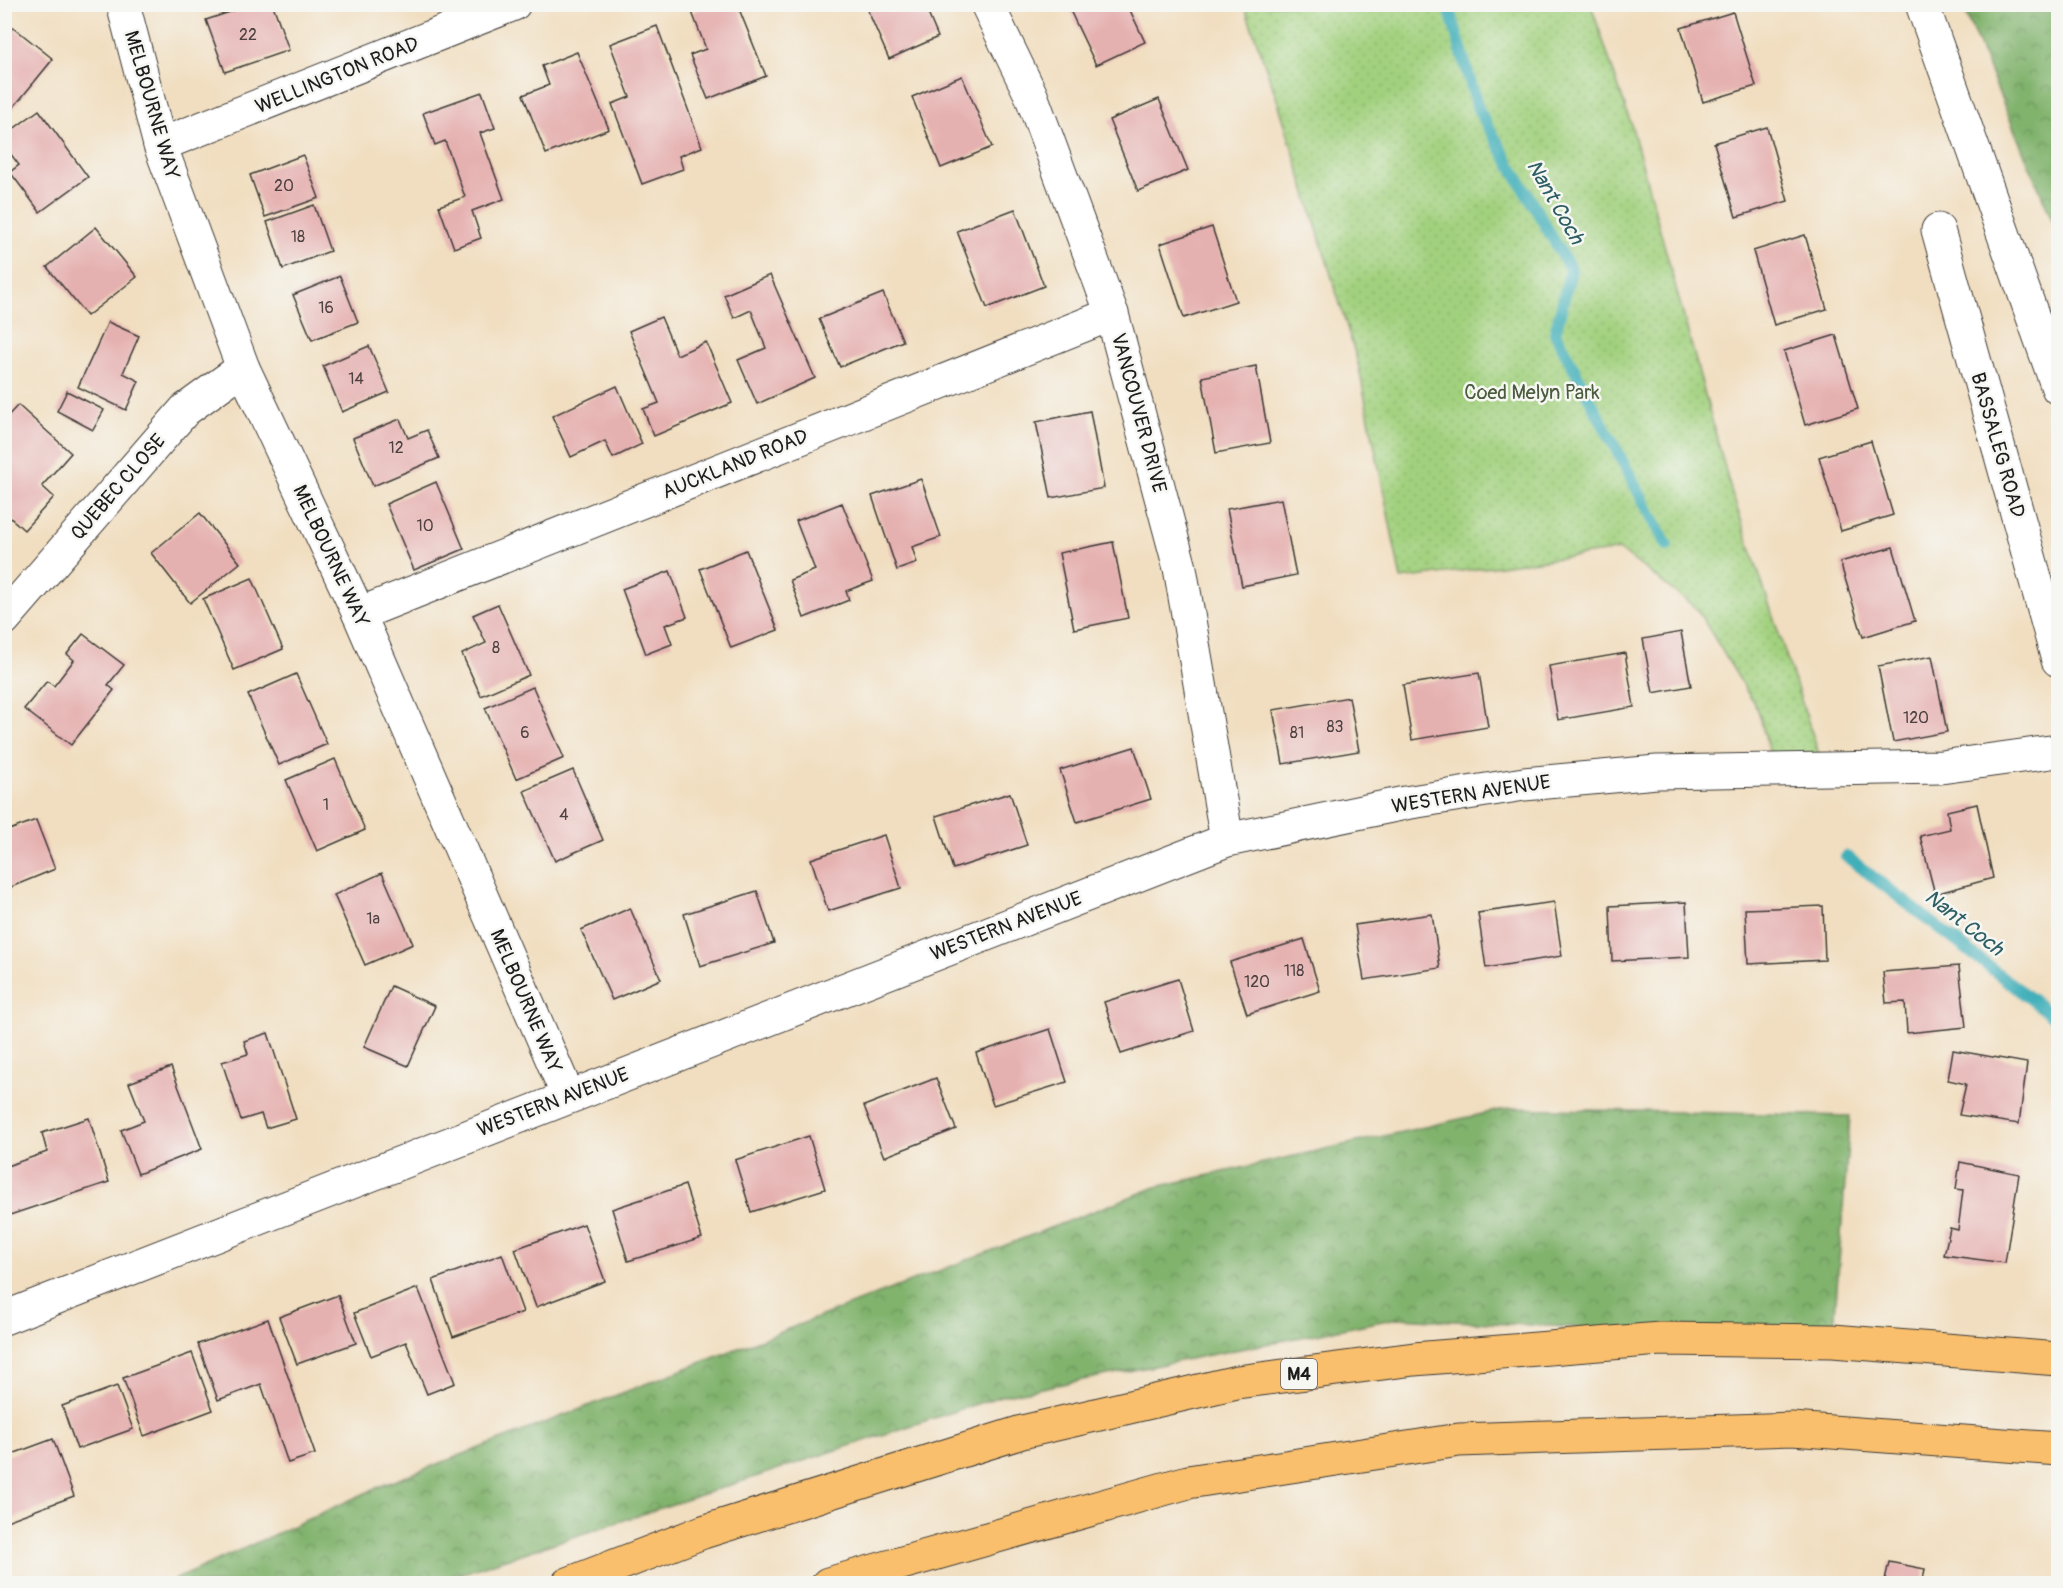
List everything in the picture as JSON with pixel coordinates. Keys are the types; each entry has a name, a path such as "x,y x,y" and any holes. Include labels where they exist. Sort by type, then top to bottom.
{"highway":[{"name":"M4","path":"568,1584 703,1532 1022,1432 1237,1382 1414,1359 1660,1339 1833,1341 2058,1359"},
{"path":"828,1584 1188,1482 1459,1440 1792,1429 2058,1449"}],"street":[{"name":"MELBOURNE WAY","path":"123,4 160,145 243,368 359,614 568,1096"},
{"name":"WELLINGTON ROAD","path":"160,145 514,4"},
{"name":"VANCOUVER DRIVE","path":"987,4 1031,95 1112,314 1180,568 1227,840"},
{"path":"1922,4 2058,388"},
{"name":"BASSALEG ROAD","path":"1938,230 2058,660"},
{"name":"AUCKLAND ROAD","path":"359,614 1112,314"},
{"name":"QUEBEC CLOSE","path":"4,619 185,410 243,368"},
{"name":"WESTERN AVENUE","path":"4,1318 1227,840 1404,802 1524,784 1658,772 1941,768 2058,751"}],"green space":[{"name":"Coed Melyn Park","path":"1244,5 1591,5 1632,127 1731,490 1824,769 1774,770 1758,710 1697,609 1620,550 1401,579 1358,363 1279,105"},
{"path":"1962,5 2058,5 2058,234"},
{"path":"1509,1108 1850,1116 1833,1341 1398,1318 1001,1396 433,1583 165,1584 381,1486 1156,1187"}],"building":[{"path":"710,4 737,4 766,76 708,99 690,55 706,49 692,12"},
{"path":"865,4 924,4 938,37 889,59"},
{"path":"1067,4 1127,4 1145,42 1096,65"},
{"path":"251,5 273,5 289,50 225,72 206,20"},
{"path":"1733,12 1756,86 1703,102 1681,28"},
{"path":"657,26 702,147 679,156 683,169 642,184 612,104 630,97 610,44"},
{"path":"13,27 53,59 4,119 4,38"},
{"path":"577,52 609,129 546,154 523,95 549,85 542,66"},
{"path":"962,76 992,147 941,168 912,97"},
{"path":"482,92 495,128 480,133 504,199 472,211 481,238 454,248 439,206 465,197 445,141 435,145 423,113"},
{"path":"1159,99 1188,170 1138,191 1109,120"},
{"path":"39,110 88,177 40,212 10,172 19,165 4,145 4,136"},
{"path":"1767,127 1788,201 1736,217 1714,143"},
{"path":"303,155 319,198 265,217 250,175"},
{"path":"314,205 330,251 283,269 267,222"},
{"path":"1015,209 1044,286 987,308 957,231"},
{"path":"96,227 137,277 87,316 47,267"},
{"path":"1212,227 1236,301 1184,318 1160,244"},
{"path":"1805,235 1827,309 1774,325 1753,251"},
{"path":"770,275 815,378 757,404 738,360 766,348 751,310 734,318 724,295"},
{"path":"340,276 358,322 312,340 293,295"},
{"path":"883,293 903,341 840,367 819,319"},
{"path":"661,317 677,355 706,342 732,403 654,436 643,409 659,403 629,331"},
{"path":"108,322 139,336 123,373 139,381 126,410 78,387"},
{"path":"1836,335 1858,409 1805,425 1784,351"},
{"path":"369,346 389,392 342,412 323,366"},
{"path":"1256,366 1270,443 1216,453 1202,377"},
{"path":"617,386 642,444 613,458 605,441 571,457 552,416"},
{"path":"67,391 104,410 93,430 57,411"},
{"path":"18,405 71,453 42,486 54,497 24,530 4,512 4,420"},
{"path":"1090,411 1104,488 1051,498 1036,422"},
{"path":"400,419 408,438 427,430 439,458 373,486 353,438"},
{"path":"1871,441 1893,515 1841,531 1819,457"},
{"path":"921,479 941,537 912,547 917,563 897,570 872,496"},
{"path":"436,482 464,549 414,570 386,504"},
{"path":"1281,499 1296,575 1242,586 1227,509"},
{"path":"842,503 873,581 846,591 849,600 804,618 790,580 815,570 796,521"},
{"path":"200,513 240,563 190,603 151,553"},
{"path":"1113,542 1128,618 1074,629 1059,553"},
{"path":"1893,547 1915,621 1863,637 1840,562"},
{"path":"746,550 778,630 731,648 700,569"},
{"path":"670,571 687,617 665,625 672,644 646,654 622,589"},
{"path":"252,578 283,649 234,670 203,599"},
{"path":"498,604 529,675 481,696 462,654 486,643 473,615"},
{"path":"1681,632 1691,686 1653,693 1643,639"},
{"path":"83,634 124,665 108,685 114,690 71,745 24,709 47,681 54,686 74,660 67,654"},
{"path":"1625,653 1634,707 1558,720 1549,666"},
{"path":"1932,656 1947,732 1893,742 1878,666"},
{"path":"1479,673 1488,727 1412,740 1403,685"},
{"path":"296,674 327,744 279,765 248,695"},
{"path":"533,687 564,758 516,779 485,708"},
{"path":"1349,697 1359,751 1283,764 1273,710"},
{"path":"1134,747 1151,799 1077,822 1060,770"},
{"path":"335,759 365,830 317,851 286,780"},
{"path":"573,770 603,840 555,861 524,791"},
{"path":"1010,793 1027,845 953,869 936,816"},
{"path":"1977,804 1993,878 1935,894 1920,836 1950,829 1947,811"},
{"path":"36,820 55,869 4,890 4,832"},
{"path":"884,835 901,888 828,911 811,859"},
{"path":"382,873 413,944 365,965 334,895"},
{"path":"757,891 774,943 700,966 684,914"},
{"path":"1554,902 1562,956 1486,968 1478,913"},
{"path":"1686,902 1689,957 1612,961 1610,906"},
{"path":"1823,906 1825,960 1748,964 1745,909"},
{"path":"630,908 661,979 612,1000 581,930"},
{"path":"1432,914 1440,968 1364,980 1355,925"},
{"path":"1304,939 1320,991 1247,1014 1230,962"},
{"path":"1959,966 1966,1027 1907,1033 1905,1002 1886,1003 1883,972"},
{"path":"1178,979 1194,1031 1121,1054 1104,1002"},
{"path":"391,986 435,1006 408,1066 364,1047"},
{"path":"1050,1029 1067,1082 993,1105 976,1053"},
{"path":"268,1033 296,1119 266,1128 261,1114 241,1120 222,1062 248,1054 244,1041"},
{"path":"1953,1050 2027,1063 2019,1124 1959,1115 1966,1084 1948,1080"},
{"path":"171,1067 202,1149 138,1174 121,1130 144,1121 129,1083"},
{"path":"936,1078 956,1129 884,1157 864,1106"},
{"path":"89,1118 109,1182 4,1217 4,1167 47,1152 42,1133"},
{"path":"809,1136 825,1189 751,1212 735,1160"},
{"path":"1960,1162 2019,1174 2005,1263 1944,1255 1950,1228 1958,1230 1963,1190 1956,1189"},
{"path":"685,1185 702,1238 628,1261 612,1209"},
{"path":"584,1224 605,1281 536,1307 515,1249"},
{"path":"502,1254 523,1312 453,1337 433,1280"},
{"path":"418,1288 455,1383 427,1394 406,1342 371,1356 354,1313"},
{"path":"338,1295 356,1343 297,1364 279,1317"},
{"path":"268,1319 315,1454 288,1463 261,1384 218,1400 198,1344"},
{"path":"192,1353 213,1410 144,1436 123,1378"},
{"path":"117,1386 133,1429 77,1449 62,1406"},
{"path":"53,1439 74,1496 4,1522 4,1457"},
{"path":"1889,1562 1925,1569 1922,1584 1884,1584"},
{"path":"1861,1579 1879,1582 1879,1584 1860,1584"}],"waterway":[{"name":"Nant Coch","path":"1448,4 1478,109 1571,270 1555,333 1667,546"},
{"name":"Nant Coch","path":"1846,856 2058,1020"}]}
